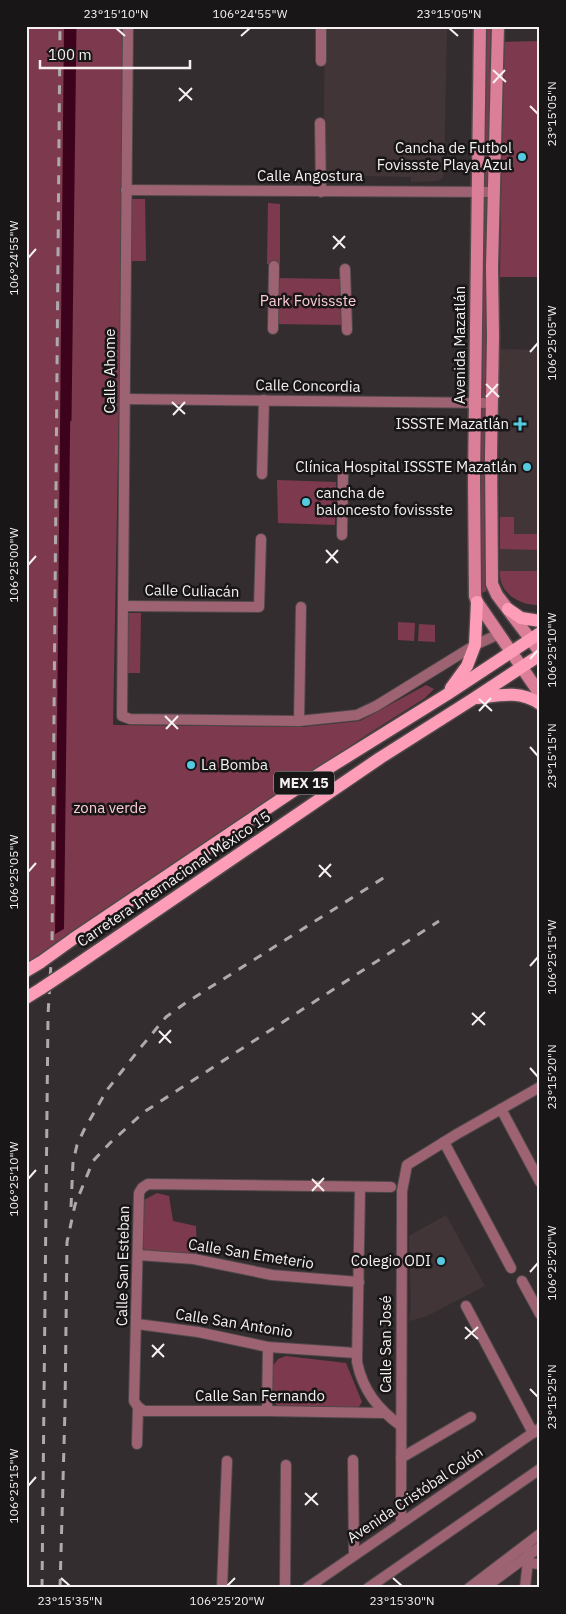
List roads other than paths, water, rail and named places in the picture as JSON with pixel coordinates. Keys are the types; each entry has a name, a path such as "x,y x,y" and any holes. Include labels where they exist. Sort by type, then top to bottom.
{"main road":[{"path":"446,695 467,666 475,645 477,602"},
{"path":"508,609 521,618 540,621"},
{"name":"Carretera Internacional México 15","path":"26,971 310,779 446,695 535,636"},
{"name":"Carretera Internacional México 15","path":"26,998 380,758 474,699 540,654"},
{"path":"474,699 508,694 523,696 540,704"}],"street":[{"name":"Calle Ahome","path":"128,26 122,716 130,719 299,721"},
{"path":"321,26 321,61"},
{"name":"Avenida Mazatlán","path":"480,26 475,596 477,602 540,694"},
{"path":"498,26 493,192 492,584 497,595 508,609 535,636 540,654"},
{"path":"320,123 321,192"},
{"name":"Calle Angostura","path":"126,190 493,192"},
{"path":"272,329 274,266"},
{"path":"345,269 347,330"},
{"name":"Calle Concordia","path":"125,399 492,403"},
{"path":"262,474 264,400"},
{"path":"342,534 343,476"},
{"name":"Calle Culiacán","path":"123,606 259,607 261,539"},
{"path":"301,607 299,721 357,715 475,645 499,634"},
{"path":"511,1268 444,1142 540,1087"},
{"path":"501,1109 540,1182"},
{"name":"Calle San José","path":"401,1523 402,1191 407,1165 444,1142"},
{"name":"Calle San Esteban","path":"137,1444 138,1407 134,1401 139,1193 142,1188 148,1184 391,1188"},
{"path":"360,1188 357,1362 362,1380 369,1393 383,1413 401,1426"},
{"name":"Calle San Emeterio","path":"138,1255 194,1259 272,1274 359,1282"},
{"path":"522,1281 540,1314"},
{"path":"466,1306 526,1418 538,1431"},
{"name":"Calle San Antonio","path":"137,1324 214,1335 268,1347 356,1352"},
{"path":"267,1411 268,1347"},
{"name":"Calle San Fernando","path":"138,1407 144,1411 383,1413"},
{"path":"401,1458 471,1417"},
{"name":"Avenida Cristóbal Colón","path":"307,1588 354,1554 538,1431"},
{"path":"353,1460 354,1554"},
{"path":"222,1588 227,1461"},
{"path":"285,1588 286,1465"},
{"path":"368,1588 540,1468"},
{"path":"469,1588 540,1534"},
{"path":"525,1588 529,1542"},
{"path":"484,1588 528,1559 540,1547"},
{"path":"528,1559 540,1564"}],"waterway":[{"path":"70,420 75,26"}],"railway":[{"path":"42,1588 48,1015 52,946 60,26"},
{"path":"71,1207 73,1162 77,1145 84,1130 107,1090 166,1017 385,877"},
{"path":"60,1588 67,1242 75,1205 93,1161 144,1112 439,921"}],"place":[{"name":"Cancha de Futbol Fovissste Playa Azul","path":"522,157"},
{"name":"ISSSTE Mazatlán","path":"520,424"},
{"name":"Clínica Hospital ISSSTE Mazatlán","path":"527,467"},
{"name":"cancha de baloncesto fovissste","path":"306,502"},
{"name":"La Bomba","path":"191,765"},
{"name":"Colegio ODI","path":"441,1261"}],"park label":[{"name":"Park Fovissste","path":"308,301"},
{"name":"zona verde","path":"110,808"}]}
